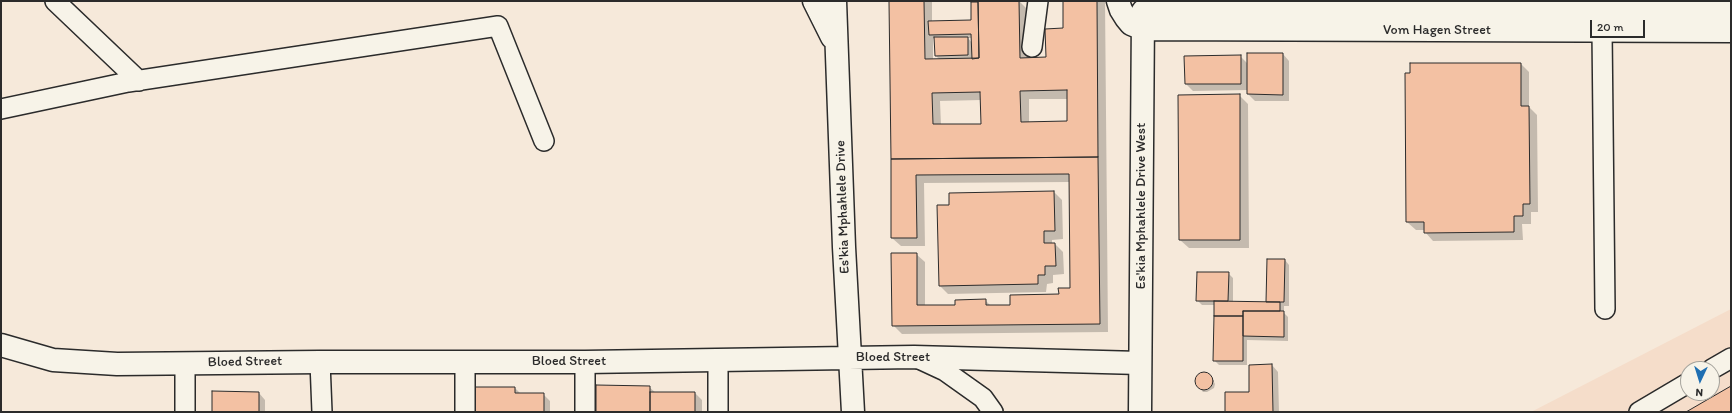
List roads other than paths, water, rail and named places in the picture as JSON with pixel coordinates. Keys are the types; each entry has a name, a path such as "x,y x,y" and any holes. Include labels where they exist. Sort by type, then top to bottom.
{"main road":[{"path":"814,1 836,48"},
{"name":"Es'kia Mphahlele Drive","path":"835,1 844,247 853,412"},
{"path":"1118,1 1120,10 1131,24 1143,14"},
{"name":"Vom Hagen Street","path":"1143,14 1731,10"},
{"name":"Vom Hagen Street","path":"1143,14 1602,30 1731,30"},
{"name":"Es'kia Mphahlele Drive West","path":"1140,412 1143,14"},
{"name":"Bloed Street","path":"1,345 53,360 117,364 465,361 585,362 914,357 1140,363"}],"street":[{"path":"55,1 139,81"},
{"path":"1032,47 1038,1"},
{"path":"1,109 139,81 498,26 544,141"},
{"path":"1602,30 1605,309"},
{"path":"914,357 945,371 983,398 993,412"},
{"path":"1720,364 1731,358"},
{"path":"718,359 718,412"},
{"path":"465,361 465,412"},
{"path":"320,362 322,412"},
{"path":"585,362 585,412"},
{"path":"185,363 185,412"},
{"path":"1639,412 1680,388"}]}
